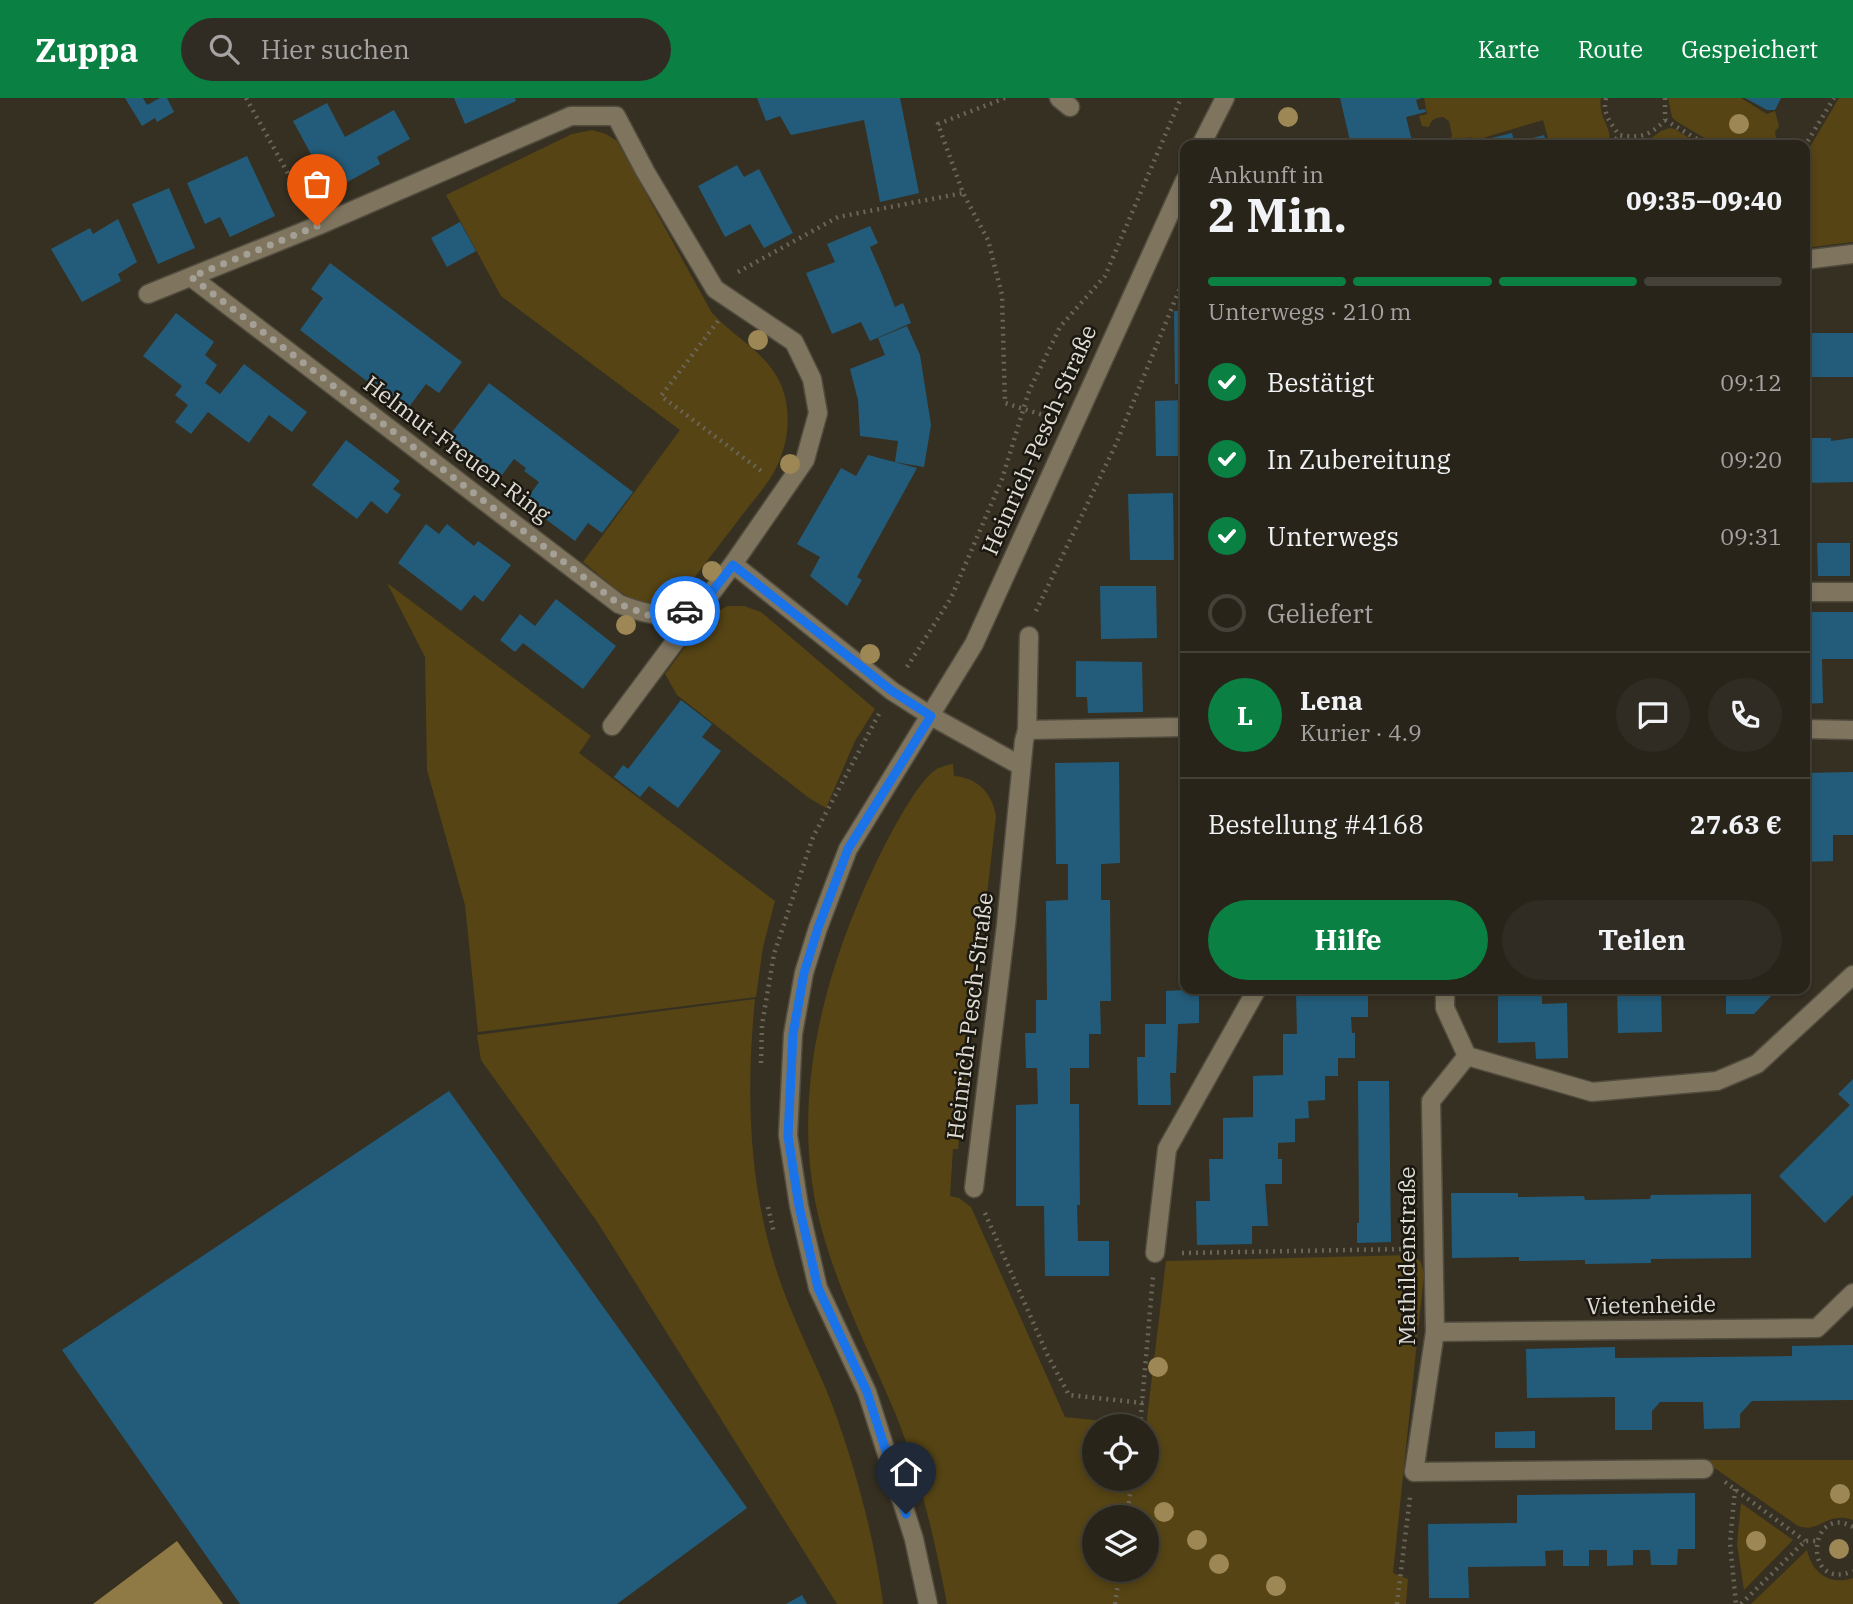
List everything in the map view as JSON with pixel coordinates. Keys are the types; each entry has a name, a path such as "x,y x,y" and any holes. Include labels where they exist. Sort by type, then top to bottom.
{"street":[{"path":"1204,140 1225,98"},
{"name":"Helmut-Freuen-Ring","path":"148,294 317,226 571,116 616,116 645,171 715,289 794,342 812,379 818,413 805,460 733,565 612,726"},
{"name":"Heinrich-Pesch-Straße","path":"928,1604 914,1539 867,1392 818,1288 799,1206 788,1136 793,1034 804,973 848,849 974,644 1180,191"},
{"path":"1810,259 1853,254"},
{"name":"Helmut-Freuen-Ring","path":"191,277 619,604 648,615 683,612 707,598"},
{"path":"733,565 892,691 1021,766"},
{"path":"1810,592 1853,592"},
{"name":"Heinrich-Pesch-Straße","path":"974,1188 1027,730 1029,636"},
{"path":"1027,730 1180,727"},
{"path":"1810,729 1853,730"},
{"path":"1445,994 1445,1008 1467,1056 1592,1092 1717,1081 1758,1064 1853,975"},
{"path":"1155,1254 1167,1149 1254,994"},
{"name":"Mathildenstraße","path":"1413,1472 1435,1332 1431,1101 1467,1056"},
{"name":"Vietenheide","path":"1435,1332 1817,1328 1853,1293"},
{"path":"1413,1472 1704,1469"}],"path":[{"path":"246,98 317,226"},
{"path":"1005,98 938,124 962,193 988,240 1002,296 1005,403 1073,425"},
{"path":"761,1066 762,1025 774,954 819,826 892,691 951,598 1002,479 1029,391 1060,327 1105,275 1181,98"},
{"path":"1606,98 1604,105 1607,118 1619,135 1640,138 1658,128 1665,120 1665,98"},
{"path":"1808,140 1834,98"},
{"path":"1665,120 1699,140"},
{"path":"1616,140 1619,135"},
{"path":"715,289 736,273 838,217 962,193"},
{"path":"1029,636 1036,612 1116,444 1180,288"},
{"path":"734,301 661,396 785,489"},
{"path":"974,1188 1046,1354 1069,1395 1143,1403"},
{"path":"767,1196 770,1220 778,1245"},
{"path":"1142,1414 1155,1254 1433,1249"},
{"path":"1704,1469 1735,1488 1805,1541 1817,1541"},
{"path":"1397,1604 1413,1472"},
{"path":"1735,1488 1730,1543 1738,1604"},
{"path":"1853,1527 1836,1524 1826,1528 1817,1541 1816,1557 1830,1572 1841,1574 1853,1571"},
{"path":"1738,1604 1805,1541"},
{"path":"1115,1604 1118,1582"}],"shaded area":[{"path":"1424,98 1601,98 1600,105 1609,140 1549,140 1543,120 1476,140 1471,137 1451,140 1449,121 1443,117 1434,119 1429,127 1422,126 1419,116 1427,114"},
{"path":"1668,98 1741,98 1767,114 1775,111 1779,126 1775,132 1776,140 1708,140 1672,117"},
{"path":"1839,98 1853,98 1853,242 1810,247 1810,147"},
{"path":"1675,129 1692,140 1649,140 1661,131"},
{"path":"592,130 617,141 712,313 763,358 777,377 786,399 788,424 784,448 767,484 687,587 673,599 660,604 646,604 620,592 583,562 680,430 501,296 446,195 572,134"},
{"path":"387,583 591,736 579,753 775,901 763,947 756,997 478,1032 465,905 427,770 425,657"},
{"path":"727,606 744,606 761,612 875,709 855,741 826,808 809,798 677,695 665,674 706,619"},
{"path":"953,764 954,776 977,783 991,800 996,816 958,1149 953,1149 950,1196 959,1198 971,1207 1065,1417 1082,1419 1082,1491 1159,1491 1159,1414 1147,1414 1166,1261 1412,1255 1421,1262 1424,1274 1393,1573 1408,1579 1406,1604 947,1604 932,1532 912,1461 896,1415 847,1303 823,1234 813,1187 808,1140 809,1092 815,1045 839,953 856,908 893,829 918,788 940,767"},
{"path":"755,999 750,1102 760,1205 782,1287 826,1389 853,1467 868,1523 883,1604 837,1604 598,1223 481,1060 477,1035"},
{"path":"1703,1460 1853,1460 1853,1520 1836,1518 1812,1527 1798,1526"},
{"path":"1741,1503 1793,1540 1744,1590 1737,1544"},
{"path":"177,1541 223,1604 93,1604"},
{"path":"1807,1550 1813,1565 1823,1576 1837,1580 1853,1578 1853,1604 1751,1604"}],"building":[{"path":"125,98 143,98 147,105 160,98 167,98 174,112 157,122 155,118 142,126"},
{"path":"454,98 515,98 516,101 465,124"},
{"path":"757,98 900,98 919,193 880,202 864,120 791,135 780,116 766,121"},
{"path":"1340,98 1422,98 1416,100 1419,110 1425,109 1426,112 1406,117 1412,140 1350,140"},
{"path":"1745,98 1781,98 1775,110 1767,110"},
{"path":"327,103 345,137 394,110 410,139 377,157 380,164 331,191 293,121"},
{"path":"1512,133 1514,140 1483,140"},
{"path":"1544,135 1546,140 1529,140"},
{"path":"247,156 275,216 230,237 220,217 205,224 187,183"},
{"path":"737,165 744,177 759,169 793,233 764,248 750,224 725,237 698,186"},
{"path":"169,188 195,248 158,264 132,204"},
{"path":"118,219 137,262 118,274 121,281 82,302 51,249 90,228 93,234"},
{"path":"460,222 476,251 447,267 431,238"},
{"path":"870,226 878,243 870,247 895,307 903,303 911,323 870,341 861,322 832,334 806,273 835,262 827,244"},
{"path":"330,263 462,362 439,393 426,384 406,411 300,330 323,298 311,289"},
{"path":"1174,311 1180,311 1180,384 1175,384"},
{"path":"176,313 214,342 205,355 217,365 205,383 220,394 244,364 307,412 292,432 269,415 249,443 208,412 191,434 175,422 188,405 175,395 182,386 143,356"},
{"path":"907,326 920,355 931,425 924,467 895,462 898,441 860,436 858,400 850,369 885,355 878,338"},
{"path":"1810,333 1853,333 1853,377 1810,377"},
{"path":"1810,377 1811,438 1831,438 1831,441 1853,438 1853,482 1810,483"},
{"path":"489,383 633,492 602,533 588,523 575,541 524,503 539,482 524,471 526,468 514,459 499,479 447,439"},
{"path":"1180,400 1180,456 1156,456 1155,401"},
{"path":"346,440 400,481 393,489 401,495 387,514 371,501 357,519 312,485"},
{"path":"868,455 917,468 857,577 862,580 847,606 810,576 820,557 797,544 841,468 856,476"},
{"path":"1173,493 1174,560 1130,560 1128,494"},
{"path":"426,524 439,534 447,524 474,546 478,541 511,565 483,602 474,595 461,611 398,563"},
{"path":"1817,543 1850,543 1850,576 1818,576"},
{"path":"1100,586 1156,586 1157,638 1101,639"},
{"path":"556,599 616,646 583,689 523,643 515,652 500,640 520,614 535,626"},
{"path":"1810,612 1853,612 1853,659 1822,659 1823,703 1810,704"},
{"path":"1076,661 1142,662 1143,712 1088,713 1087,697 1076,697"},
{"path":"681,700 712,724 702,737 721,751 678,808 649,786 640,797 614,777 623,765 628,769"},
{"path":"1119,762 1120,863 1101,864 1101,900 1110,900 1111,1001 1100,1001 1101,1034 1089,1034 1089,1068 1070,1068 1070,1104 1079,1104 1078,1241 1109,1241 1109,1276 1045,1276 1044,1206 1016,1206 1016,1105 1038,1104 1037,1068 1026,1068 1025,1033 1036,1033 1036,1000 1047,1000 1046,901 1068,900 1068,864 1056,864 1055,763"},
{"path":"1853,772 1853,835 1833,835 1833,861 1810,862 1810,773"},
{"path":"1180,990 1180,994 1199,994 1199,1023 1178,1024 1176,1073 1170,1073 1171,1105 1138,1105 1137,1057 1145,1057 1145,1024 1166,1024 1166,991"},
{"path":"1296,994 1368,994 1368,1017 1351,1017 1352,1033 1355,1033 1355,1058 1338,1058 1338,1076 1325,1076 1325,1100 1308,1101 1309,1118 1295,1119 1295,1142 1278,1143 1278,1159 1282,1159 1282,1184 1265,1184 1268,1226 1252,1226 1252,1244 1197,1245 1196,1201 1210,1201 1209,1159 1223,1159 1223,1118 1253,1117 1253,1076 1283,1075 1283,1034 1297,1034"},
{"path":"1498,994 1542,994 1542,1004 1567,1003 1568,1058 1536,1059 1535,1042 1498,1043"},
{"path":"1617,994 1661,994 1662,1032 1618,1033"},
{"path":"1726,994 1773,994 1754,1014 1726,1014"},
{"path":"1853,1079 1853,1195 1825,1223 1779,1176 1850,1105 1838,1094"},
{"path":"1358,1081 1389,1081 1391,1242 1357,1243"},
{"path":"449,1091 747,1508 617,1604 240,1604 62,1350"},
{"path":"1451,1193 1518,1193 1518,1197 1584,1196 1585,1200 1650,1199 1651,1195 1751,1194 1751,1258 1651,1259 1651,1263 1585,1264 1585,1260 1519,1261 1519,1257 1452,1258"},
{"path":"1853,1345 1853,1400 1752,1401 1740,1414 1740,1428 1704,1429 1703,1402 1660,1402 1652,1411 1652,1430 1615,1430 1615,1397 1527,1398 1526,1349 1615,1347 1615,1358 1792,1356 1792,1346"},
{"path":"1535,1431 1535,1448 1495,1448 1495,1432"},
{"path":"1695,1493 1695,1549 1678,1549 1677,1565 1651,1565 1650,1550 1633,1550 1633,1565 1607,1566 1607,1550 1589,1550 1589,1566 1563,1566 1563,1550 1545,1551 1546,1566 1468,1567 1469,1598 1429,1598 1428,1524 1517,1523 1517,1495"},
{"path":"802,1595 807,1604 786,1604"}],"way so far":[{"path":"317,226 191,277 619,604 648,615 685,611"}],"route":[{"path":"685,611 707,598 733,565 892,691 931,716 848,849 818,928 804,973 793,1034 788,1136 799,1206 818,1288 867,1392 906,1514"}]}
